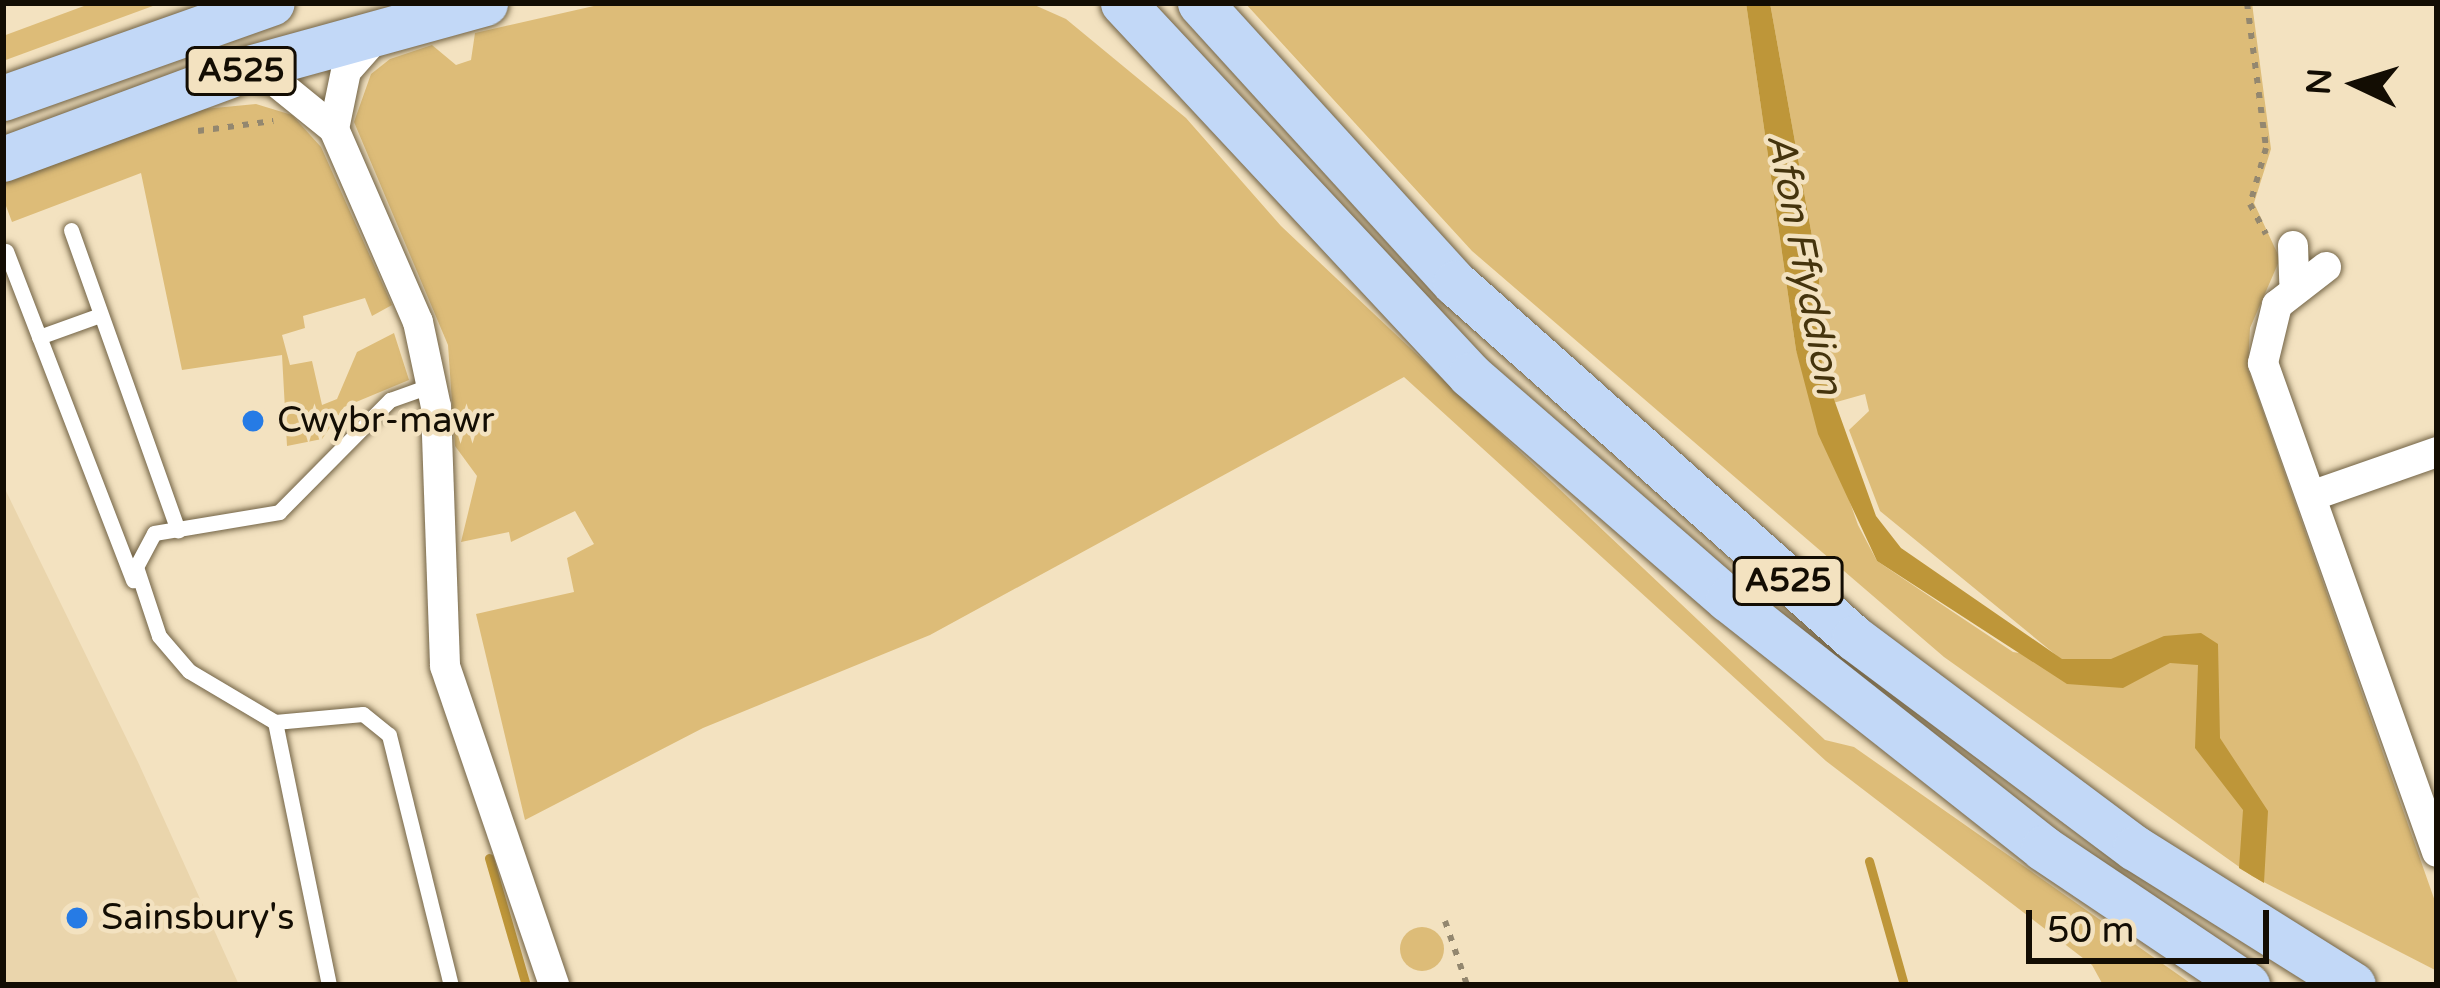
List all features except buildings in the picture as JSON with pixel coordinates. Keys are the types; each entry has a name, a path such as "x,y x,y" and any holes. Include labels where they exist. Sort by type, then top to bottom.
{"main road":[{"name":"A525","path":"3,98 272,3"},
{"name":"A525","path":"3,159 229,75 485,3"},
{"name":"A525","path":"1123,3 1487,390 2024,833 2247,985"},
{"name":"A525","path":"1200,3 1455,283 1854,638 2135,848 2353,985"}],"street":[{"path":"334,129 346,71 382,30"},
{"path":"229,75 275,81 334,129 418,322 432,386 445,666 554,985"},
{"path":"2293,246 2294,282 2265,333 2263,363 2428,774 2437,852"},
{"path":"2294,282 2326,267"},
{"path":"2314,495 2437,452"}],"lane":[{"path":"71,230 178,530"},
{"path":"6,251 139,594 189,671 275,722 363,714 389,735 452,985"},
{"path":"39,337 100,315"},
{"path":"139,594 142,542 178,530 279,512 390,400 432,386"},
{"path":"275,722 329,985"}],"path":[{"path":"2247,3 2266,148 2252,217 2293,246"},
{"path":"177,139 255,118 334,129"},
{"path":"1444,921 1467,985"}],"shaded area":[{"path":"92,3 161,3 3,61 3,36"},
{"path":"607,3 1030,3 1066,19 1186,118 1281,226 1825,740 1854,747 2193,985 2103,985 2092,965 1826,761 1404,377 930,635 703,728 525,820 476,614 574,592 567,558 594,544 575,511 511,542 509,532 461,542 477,476 455,446 448,345 354,122 371,74 390,59 432,45 456,65 471,60 475,33"},
{"path":"1245,3 1746,3 1796,350 1858,525 1877,561 2013,652 2062,660 1880,511 1849,430 1869,411 1865,394 1833,403 1822,366 1819,275 1770,3 2252,3 2271,149 2254,203 2280,259 2250,328 2248,369 2437,907 2437,971 2252,876 1944,657 1472,251"},
{"path":"256,104 292,115 321,147 392,305 372,316 365,298 303,316 305,328 282,335 290,365 312,361 322,405 337,399 357,352 394,333 409,380 344,407 322,439 287,446 282,355 182,370 141,173 12,222 3,198 3,179 204,109"},
{"path":"3,485 138,762 239,985 3,985"},
{"path":"1422,927 1438,933 1444,949 1438,965 1422,971 1406,965 1400,949 1406,933"}],"water":[{"name":"Afon Ffyddion","path":"1746,3 1770,3 1819,275 1822,366 1876,516 1901,548 2062,659 2111,659 2164,636 2201,633 2218,644 2220,738 2268,811 2264,883 2239,868 2243,810 2195,748 2198,665 2170,663 2123,688 2067,684 1877,561 1818,434 1796,350"}],"waterway":[{"path":"489,858 526,985"},
{"path":"1869,861 1904,985"}],"place":[{"name":"Cwybr-mawr","path":"253,421"},
{"name":"Sainsbury's","path":"77,918"}]}
